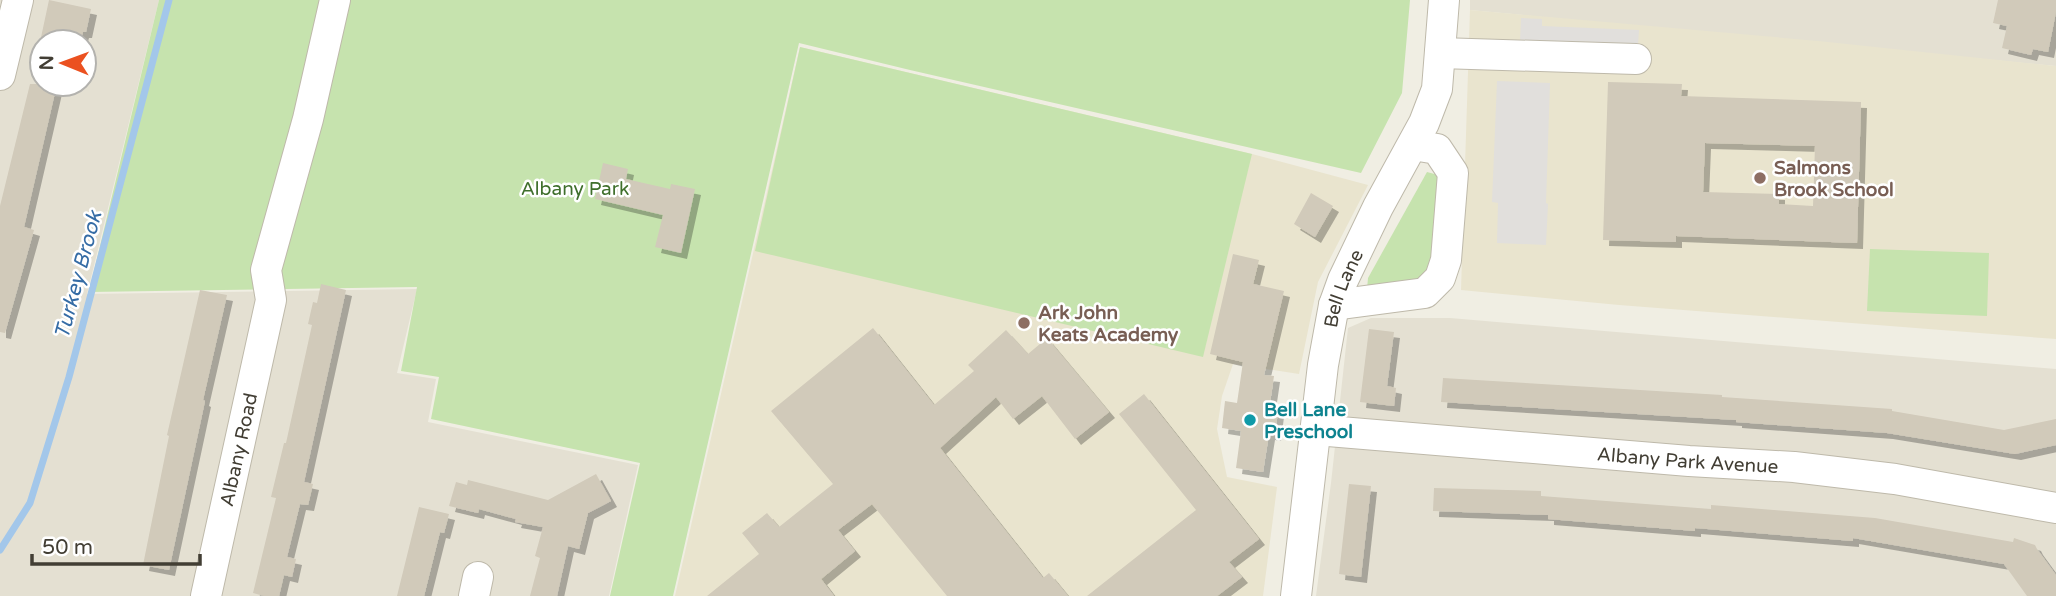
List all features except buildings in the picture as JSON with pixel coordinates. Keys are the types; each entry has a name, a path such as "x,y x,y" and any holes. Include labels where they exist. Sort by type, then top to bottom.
{"street":[{"path":"0,75 18,0"},
{"name":"Albany Road","path":"206,596 271,300 266,270 308,119 335,0"},
{"name":"Bell Lane","path":"1296,596 1328,332 1334,305 1378,207 1424,123 1437,89 1444,0"},
{"path":"1440,53 1636,59"},
{"path":"1334,305 1425,293 1440,278 1446,260 1453,173 1437,149 1413,145"},
{"name":"Albany Park Avenue","path":"1316,430 1689,461 1794,467 1895,479 2056,508"}],"shaded area":[{"path":"0,0 159,0 87,294 417,289 397,373 436,379 428,422 638,465 609,596 0,596"},
{"path":"1470,0 2056,0 2056,66 1470,10"},
{"name":"Salmons Brook School","path":"1470,10 1818,41 2056,66 2056,339 1461,290"},
{"path":"1521,18 1542,19 1542,26 1639,30 1638,46 1520,41"},
{"name":"Ark John Keats Academy","path":"800,47 1252,154 1368,185 1318,282 1299,374 1233,364 1222,396 1217,429 1227,477 1277,487 1263,596 675,596"},
{"path":"1497,81 1550,83 1546,245 1497,243 1498,203 1492,202"},
{"path":"1371,318 1450,318 2056,369 2056,596 1316,596 1348,328"}],"green space":[{"name":"Albany Park","path":"159,0 1410,0 1402,93 1361,173 799,43 673,596 610,596 640,463 431,419 439,377 401,371 417,287 89,292"},
{"path":"800,47 1252,154 1203,357 755,251"},
{"path":"1427,172 1438,175 1434,260 1422,282 1367,289 1368,278"},
{"path":"1870,249 1989,253 1987,316 1867,311"}],"waterway":[{"name":"Turkey Brook","path":"0,550 30,503 69,377 169,0"}],"place":[{"name":"Salmons Brook School","path":"1760,178"},
{"name":"Ark John Keats Academy","path":"1024,323"},
{"name":"Bell Lane Preschool","path":"1250,420"}]}
